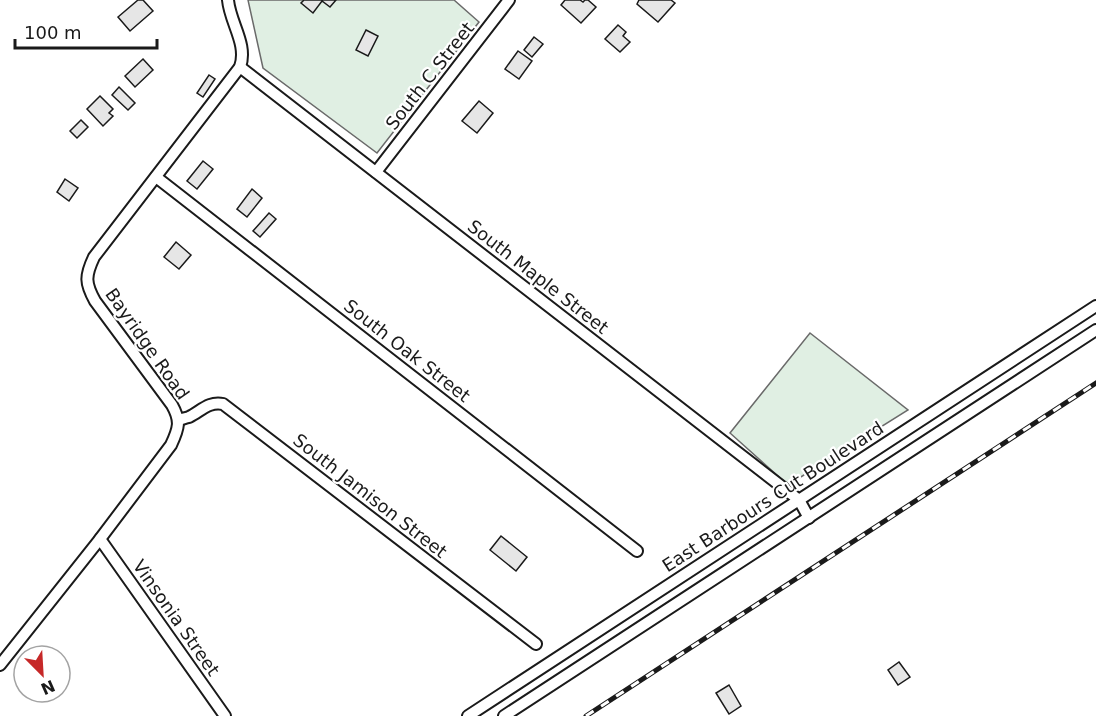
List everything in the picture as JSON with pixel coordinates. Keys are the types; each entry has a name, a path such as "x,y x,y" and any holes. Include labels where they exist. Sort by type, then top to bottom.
{"street":[{"path":"228,0 230,15 243,53 240,67"},
{"name":"South C Street","path":"376,172 509,0"},
{"name":"South Maple Street","path":"240,67 799,500 809,518"},
{"name":"Bayridge Road","path":"0,665 4,651 100,539 171,444 177,432 178,420 172,405 95,301 87,282 87,272 94,257 240,67"},
{"name":"South Oak Street","path":"156,177 637,551"},
{"name":"East Barbours Cut Boulevard","path":"468,716 1096,306"},
{"name":"East Barbours Cut Boulevard","path":"504,716 1096,330"},
{"path":"998,371 1009,387"},
{"name":"South Jamison Street","path":"178,420 189,417 210,404 216,402 223,404 536,644"},
{"path":"923,419 934,436"},
{"name":"Vinsonia Street","path":"100,539 225,716"},
{"path":"676,581 686,598"},
{"path":"555,659 566,675"}],"green space":[{"path":"248,0 454,0 479,22 377,153 263,68"},
{"path":"810,333 908,410 788,485 730,433"}],"building":[{"path":"138,0 143,0 153,11 130,31 118,17"},
{"path":"304,0 336,0 330,7 322,1 313,13 301,3"},
{"path":"565,0 583,2 588,0 596,7 581,23 561,5"},
{"path":"639,0 671,0 675,3 658,22 637,4"},
{"path":"618,25 626,32 623,36 630,42 620,52 605,39"},
{"path":"366,30 378,36 368,56 356,50"},
{"path":"534,37 543,44 532,57 524,50"},
{"path":"518,51 532,61 519,79 505,69"},
{"path":"143,59 153,70 135,87 125,76"},
{"path":"209,75 215,79 203,97 197,93"},
{"path":"119,87 135,103 128,110 112,95"},
{"path":"100,96 113,109 109,113 113,116 103,126 87,109"},
{"path":"479,101 493,113 477,133 462,121"},
{"path":"81,120 88,127 77,138 70,131"},
{"path":"203,161 213,169 197,189 187,181"},
{"path":"65,179 78,188 69,201 57,192"},
{"path":"252,189 262,198 247,217 237,209"},
{"path":"269,213 276,219 260,237 253,231"},
{"path":"176,242 191,255 179,269 164,257"},
{"path":"501,536 527,557 516,571 490,550"},
{"path":"899,662 910,677 898,685 888,670"},
{"path":"729,685 741,706 729,714 716,693"}],"railway":[{"path":"586,716 1096,383"}]}
